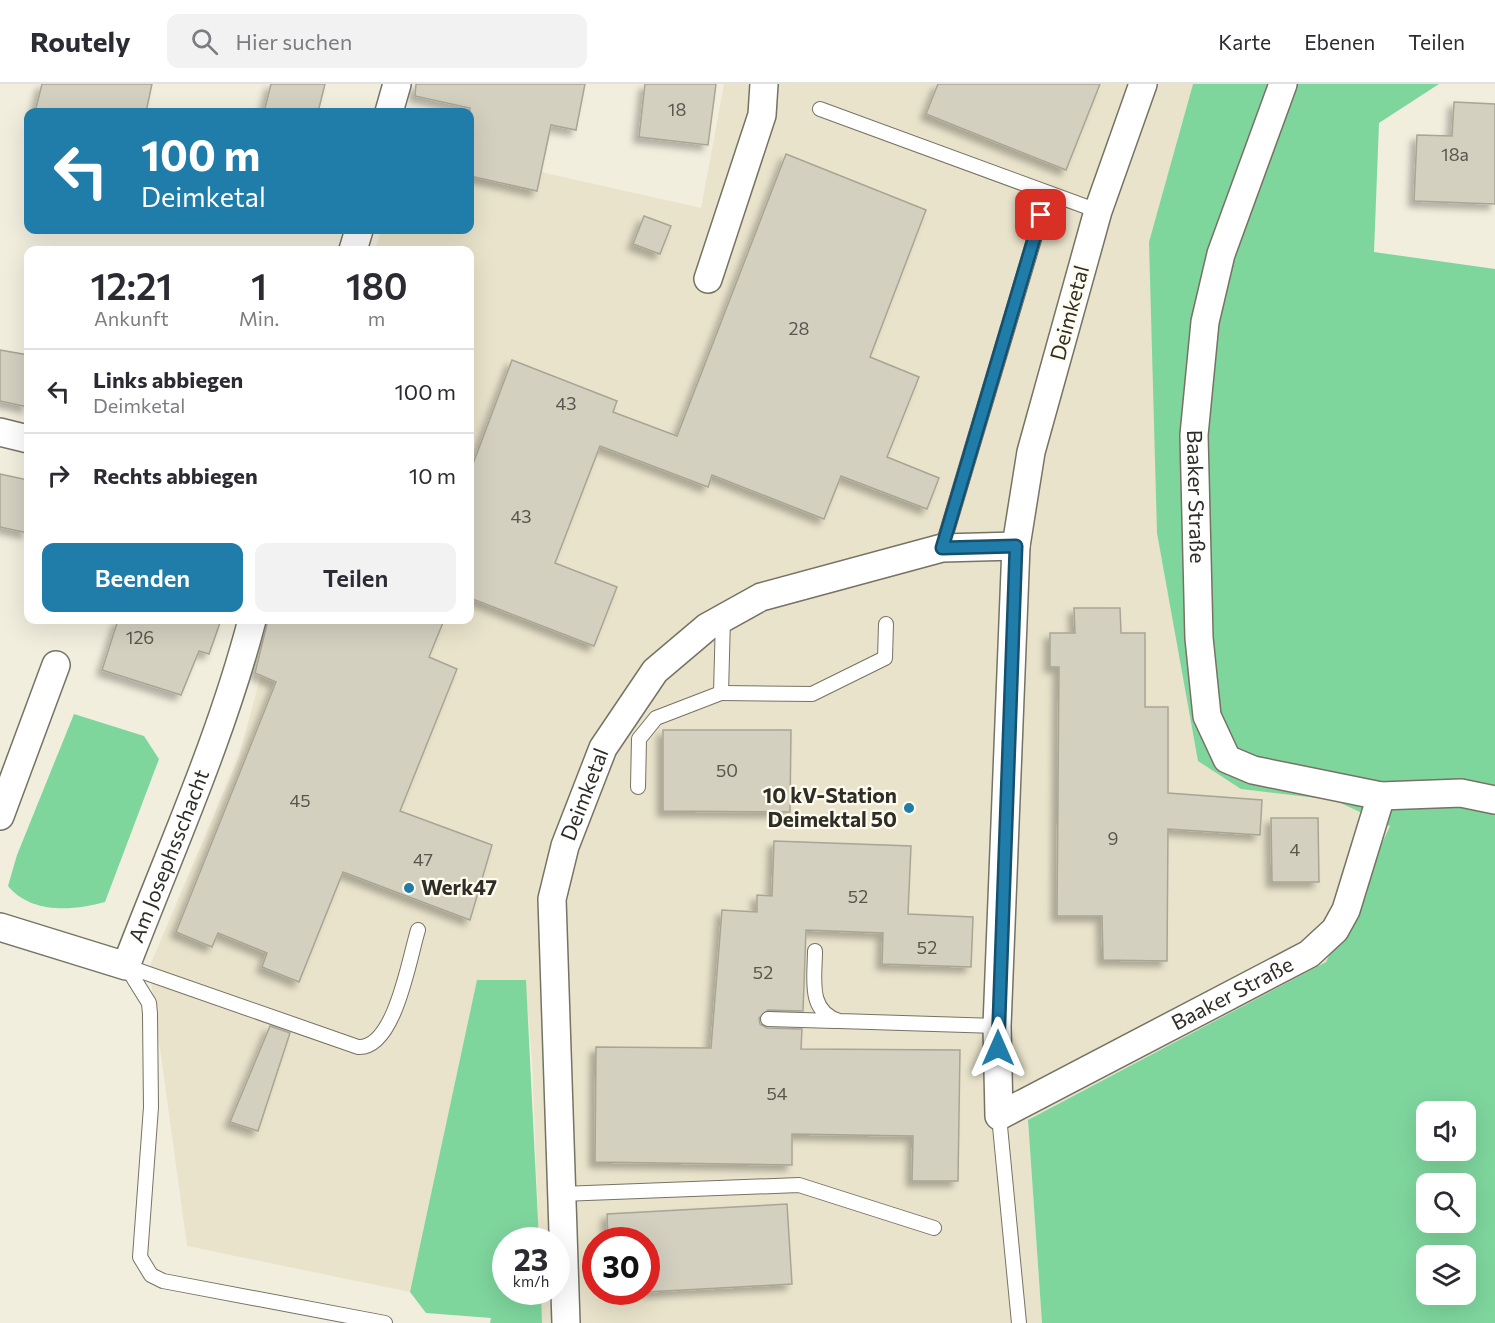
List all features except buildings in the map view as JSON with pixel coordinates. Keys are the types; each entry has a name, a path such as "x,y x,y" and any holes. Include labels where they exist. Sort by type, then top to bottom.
{"street":[{"path":"390,108 397,84"},
{"path":"708,279 762,115 764,84"},
{"name":"Deimketal","path":"999,1116 997,1026 1016,546 1031,452 1098,211 1143,84"},
{"name":"Baaker Straße","path":"1283,84 1221,254 1205,322 1194,435 1199,638 1207,716 1227,759 1253,770 1381,796 1461,793 1495,800"},
{"path":"0,432 24,438"},
{"name":"Deimketal","path":"566,1323 552,899 565,846 603,748 655,671 707,627 761,597 942,548 1016,546"},
{"name":"Am Josephsschacht","path":"0,927 126,966 214,741 241,662 251,624"},
{"path":"0,816 56,665"},
{"name":"Baaker Straße","path":"999,1116 1309,954 1335,930 1346,910 1381,796"}],"lane":[{"path":"820,109 1098,211"},
{"path":"942,548 1048,193"},
{"path":"721,693 723,618"},
{"path":"638,787 639,739 656,718 721,693 812,694 885,658 886,624"},
{"path":"126,966 358,1047 367,1048 375,1043 394,1016 417,930"},
{"path":"815,951 814,1000 823,1013 839,1021"},
{"path":"126,966 149,1003 150,1014 151,1107 140,1257 151,1275 163,1281 385,1323"},
{"path":"768,1019 997,1026"},
{"path":"999,1116 1020,1323"},
{"path":"561,1194 799,1185 934,1228"}],"shaded area":[{"path":"724,84 1193,84 1149,243 1242,789 1334,800 1390,826 1326,962 1028,1120 1042,1323 542,1323 541,1305 570,1305 570,1227 538,1227 532,1060 525,980 477,981 410,1292 187,1246 149,968 239,756 275,624 474,624 474,246 376,246 380,234 474,234 474,157 701,208"}],"green space":[{"path":"1193,84 1439,84 1379,123 1374,252 1495,269 1495,1323 1042,1323 1028,1120 1326,962 1390,826 1334,800 1241,789 1198,761 1157,533 1149,242"},
{"path":"74,714 144,736 159,759 105,902 80,907 53,908 28,902 8,886 17,855"},
{"path":"477,980 526,980 538,1227 492,1227 492,1305 541,1305 542,1323 490,1323 491,1318 426,1313 410,1292"}],"place":[{"name":"10 kV-Station Deimektal 50","path":"909,808"},
{"name":"Werk47","path":"409,888"}],"route":[{"path":"998,1048 1016,546 942,548 1041,215"}]}
